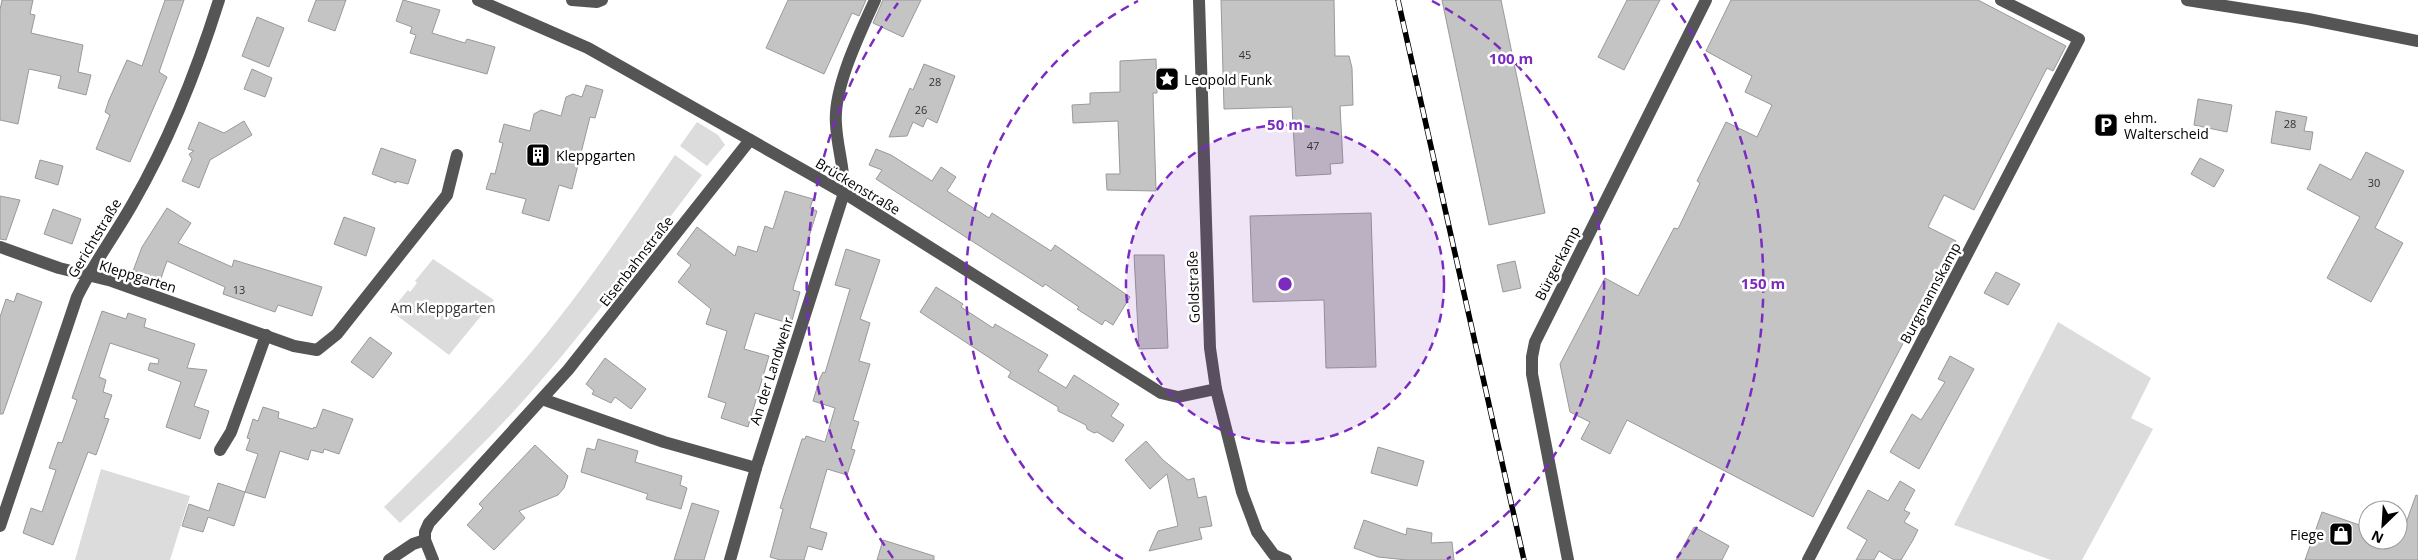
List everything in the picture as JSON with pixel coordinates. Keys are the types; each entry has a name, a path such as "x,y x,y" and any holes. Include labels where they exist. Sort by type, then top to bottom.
{"street":[{"name":"Gerichtstraße","path":"0,526 77,297 87,276 133,203 159,154 187,91 219,0"},
{"name":"Brückenstraße","path":"478,0 588,48 653,83 711,119 844,193 1161,393 1178,397 1216,389"},
{"path":"572,0 597,2 602,0"},
{"name":"An der Landwehr","path":"730,560 756,468 844,193 845,174 835,122 839,94 856,42 875,0"},
{"name":"Goldstraße","path":"1199,0 1210,348 1216,389 1242,492 1258,532 1273,557"},
{"name":"Bürgerkamp","path":"1568,560 1532,374 1532,356 1535,342 1706,0"},
{"name":"Burgmannskamp","path":"1808,560 2079,39 2001,0"},
{"path":"2187,0 2308,19 2418,41"},
{"name":"Eisenbahnstraße","path":"425,540 425,532 429,524 568,370 750,140"},
{"name":"Kleppgarten","path":"0,247 87,276 112,281 294,346 317,350 337,334 447,195 457,155"},
{"path":"220,450 231,432 266,335"},
{"path":"542,400 664,442 756,468"},
{"path":"389,560 413,544 425,540 433,560"},
{"path":"1273,557 1286,560"}],"green space":[{"path":"697,122 718,135 725,145 707,166 680,146"},
{"path":"675,155 702,175 554,366 483,443 400,523 384,507 474,416 539,343 618,238"},
{"name":"Am Kleppgarten","path":"433,259 494,300 449,355 391,311 408,290 410,292 417,283 415,281"},
{"path":"2058,322 2151,378 2131,418 2153,429 2082,560 2051,560 1954,525"},
{"path":"101,469 190,496 170,560 75,560"}],"building":[{"path":"2,0 33,0 30,14 35,15 31,33 83,45 78,72 91,75 86,95 58,88 61,76 29,69 18,124 0,120 0,10"},
{"path":"165,0 184,0 159,72 167,77 130,162 96,149 110,115 105,112 109,100 127,60 142,66"},
{"path":"316,0 346,0 335,31 308,21"},
{"path":"403,0 440,10 432,33 465,43 467,39 495,47 487,74 410,53 416,35 410,33 412,27 396,21"},
{"path":"788,0 866,0 859,16 852,13 824,74 766,48"},
{"path":"883,0 921,0 903,37 873,23"},
{"path":"1221,0 1334,0 1335,56 1349,56 1352,68 1353,105 1340,106 1343,163 1330,164 1331,174 1296,176 1292,107 1224,109"},
{"path":"1442,0 1501,0 1545,213 1489,225"},
{"path":"1627,0 1660,0 1624,70 1598,57"},
{"path":"1731,0 1978,0 2066,46 2053,71 2047,68 1974,210 1944,195 1928,227 1956,241 1813,517 1627,420 1610,454 1581,439 1590,422 1570,412 1560,364 1605,278 1638,296 1674,228 1678,229 1700,183 1697,181 1726,122 1757,137 1772,105 1745,92 1752,76 1706,51"},
{"path":"257,17 284,28 269,67 242,56"},
{"path":"1156,59 1157,93 1153,93 1156,191 1107,190 1106,174 1120,174 1118,121 1073,123 1072,105 1090,104 1090,93 1120,92 1120,61"},
{"path":"924,64 955,76 937,123 927,118 923,127 913,122 907,136 889,137 910,88 913,90"},
{"path":"252,69 272,78 265,97 244,89"},
{"name":"Kleppgarten","path":"586,85 603,90 595,118 590,117 572,189 559,185 549,221 522,213 526,199 486,189 491,173 495,174 503,143 499,142 504,124 530,131 534,114 541,110 561,116 566,97 573,94 582,97"},
{"path":"2198,99 2232,105 2227,132 2194,125"},
{"path":"2276,111 2307,117 2304,131 2313,132 2310,150 2271,143"},
{"path":"244,121 252,135 210,160 199,188 182,181 192,159 189,154 194,151 188,149 199,122 224,133"},
{"path":"381,148 416,160 408,184 396,181 396,183 372,174"},
{"path":"876,149 891,155 932,181 941,167 956,177 947,191 989,218 992,213 1051,251 1055,245 1130,297 1113,325 1105,320 1102,325 1077,309 1079,307 1045,284 1043,287 876,179 882,170 869,165"},
{"path":"2366,152 2404,171 2375,228 2403,243 2371,302 2327,278 2360,217 2307,189 2320,164 2351,180"},
{"path":"2200,158 2224,170 2214,187 2191,174"},
{"path":"40,160 63,166 58,185 35,178"},
{"path":"785,191 813,199 810,208 817,211 794,285 793,290 800,292 791,324 755,313 744,349 769,356 748,427 721,418 726,403 708,397 727,331 706,324 711,309 678,282 691,265 677,254 697,227 735,256 738,246 757,252 765,226 773,229"},
{"path":"0,196 20,200 6,240 0,239"},
{"path":"167,208 191,223 178,243 232,267 234,260 322,287 312,316 278,305 275,312 223,294 225,287 167,261 160,281 133,271 142,247"},
{"path":"53,209 81,219 72,244 44,234"},
{"path":"1371,213 1376,367 1326,368 1324,300 1253,302 1250,216"},
{"path":"344,217 375,228 366,256 334,244"},
{"path":"846,249 880,260 860,319 870,323 859,361 870,364 853,420 859,422 851,449 855,450 847,475 827,469 810,528 827,533 822,550 808,546 804,560 780,560 770,557 783,509 780,508 802,439 805,439 806,436 825,442 835,408 813,401 820,378 823,372 825,373 850,289 835,285"},
{"path":"1134,255 1164,255 1168,348 1139,349"},
{"path":"1515,261 1521,288 1503,292 1497,265"},
{"path":"1996,272 2020,284 2008,305 1984,293"},
{"path":"936,287 963,304 961,307 993,328 995,324 1048,355 1038,371 1066,388 1074,375 1119,404 1111,416 1124,425 1113,442 1097,432 1094,433 1087,429 1086,425 1058,411 1058,407 1008,377 1011,372 920,312"},
{"path":"17,293 42,302 3,414 0,414 0,317 6,299 14,302"},
{"path":"102,311 126,319 128,313 146,319 144,327 195,344 187,368 207,370 194,406 209,411 200,439 166,427 181,382 148,370 150,363 158,364 159,359 110,343 99,377 106,380 103,392 112,395 104,418 109,419 96,455 88,452 53,545 23,533 31,508 42,512 56,470 49,468 58,442 62,443 77,400 72,398"},
{"path":"370,337 392,353 373,378 351,362"},
{"path":"1950,356 1974,369 1919,469 1890,452 1912,414 1921,420 1945,382 1938,379"},
{"path":"605,358 646,389 631,409 615,397 611,403 592,394 594,391 586,384"},
{"path":"263,407 279,412 278,418 313,429 314,427 316,428 323,409 353,419 339,454 324,449 323,453 311,450 308,460 280,451 265,498 245,492 258,454 246,450 250,439 247,438 253,419 258,421"},
{"path":"598,439 638,451 635,462 682,476 680,485 687,488 681,509 646,499 648,494 581,472 587,448 595,450"},
{"path":"1146,441 1163,460 1188,480 1194,478 1198,498 1206,496 1212,526 1199,528 1202,539 1149,551 1158,531 1178,526 1167,474 1150,489 1125,460"},
{"path":"535,445 568,476 564,488 558,495 519,511 525,518 494,550 467,525 483,508 479,504"},
{"path":"1378,447 1424,461 1417,486 1371,473"},
{"path":"1900,481 1915,490 1904,510 1910,513 1904,522 1918,530 1913,540 1901,560 1894,560 1879,551 1874,560 1856,560 1867,540 1847,528 1868,490 1888,501"},
{"path":"218,483 245,492 234,526 208,517 203,532 182,526 189,504 209,511"},
{"name":"Fiege","path":"2416,495 2418,496 2418,560 2305,560 2322,512 2358,525 2358,550 2408,550 2408,518"},
{"path":"692,503 719,511 704,560 674,560"},
{"path":"1364,520 1406,535 1407,528 1432,533 1431,543 1452,542 1454,560 1407,560 1378,557 1354,548"},
{"path":"1694,527 1729,546 1722,560 1676,560"},
{"path":"883,540 934,556 934,560 877,560"}],"railway":[{"path":"1398,0 1524,560"}],"place":[{"name":"Leopold Funk","path":"1167,79"},
{"name":"ehm. Walterscheid","path":"2106,125"},
{"name":"Kleppgarten","path":"538,155"},
{"name":"Fiege","path":"2341,534"}]}
